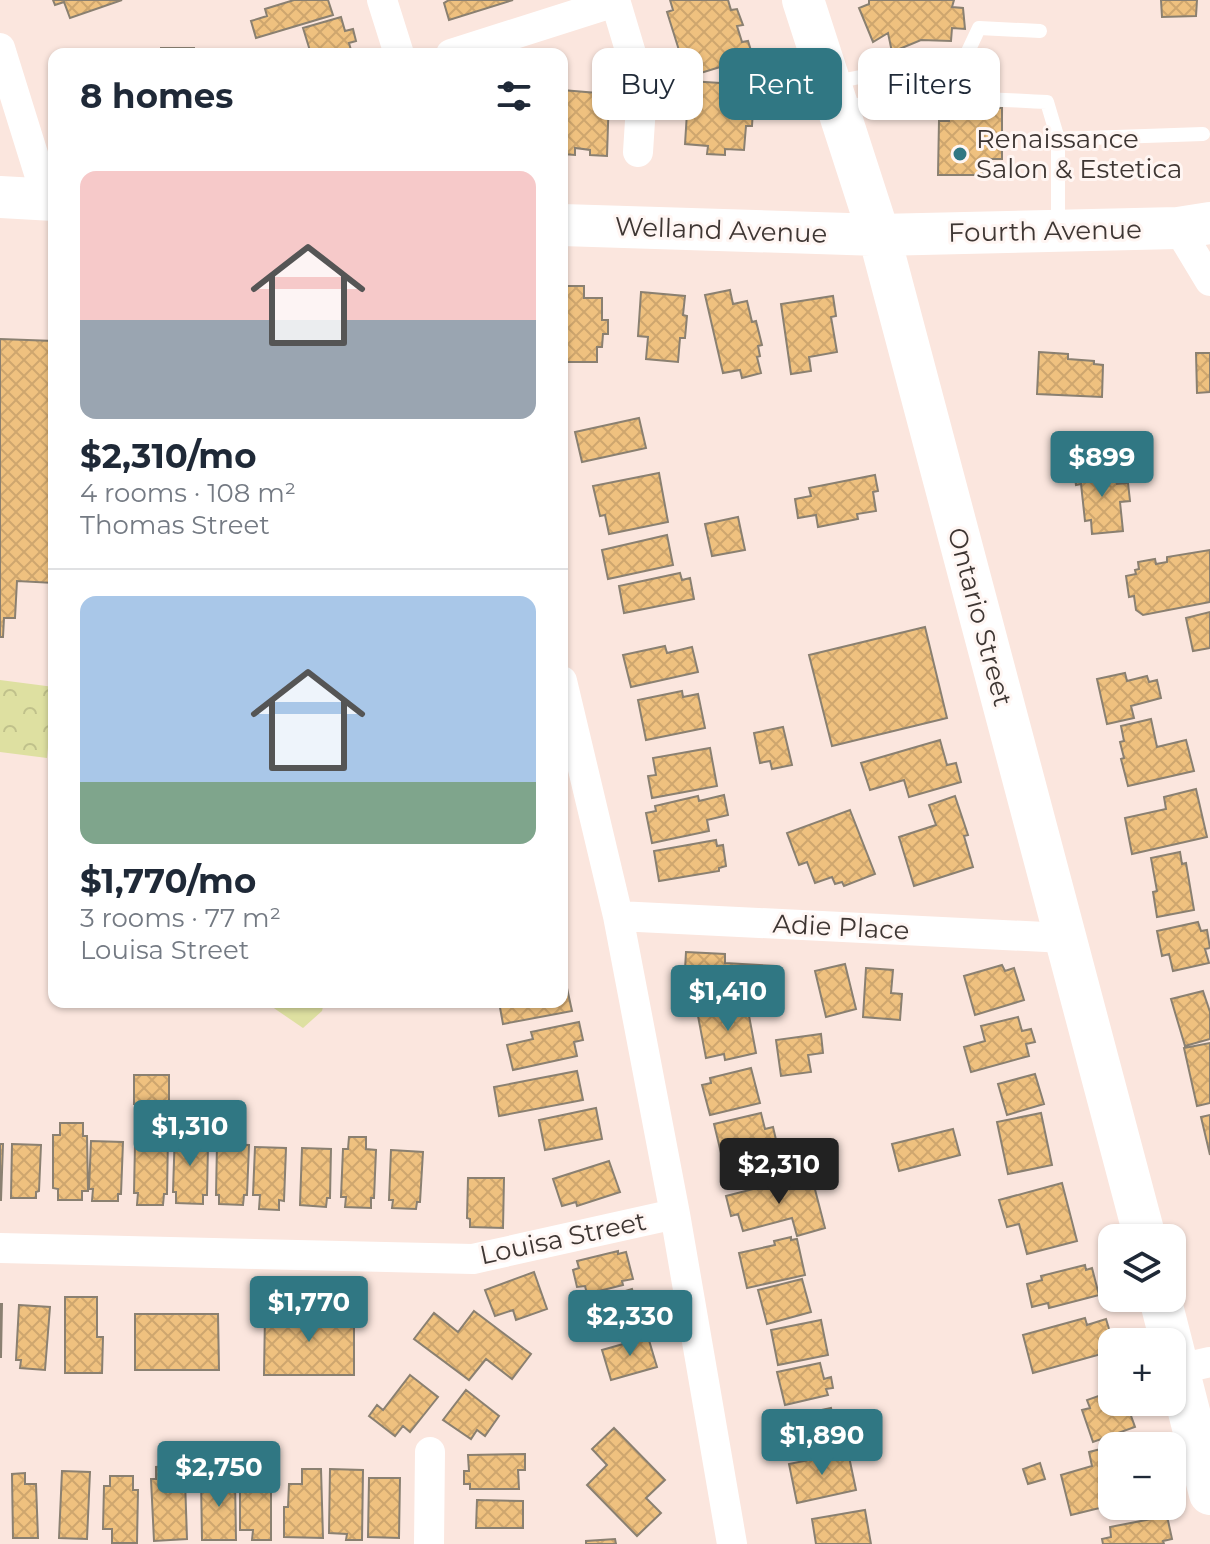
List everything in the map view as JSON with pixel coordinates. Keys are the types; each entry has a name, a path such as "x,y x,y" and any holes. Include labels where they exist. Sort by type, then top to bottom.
{"main road":[{"name":"Ontario Street","path":"803,0 818,48"},
{"name":"Ontario Street","path":"842,120 879,235 1141,1224"},
{"path":"0,197 48,200"},
{"name":"Welland Avenue","path":"568,225 879,235"},
{"name":"Fourth Avenue","path":"879,235 1194,226"},
{"path":"1167,1312 1195,1366 1210,1494"}],"street":[{"path":"382,0 397,48"},
{"path":"470,48 615,1 642,90 638,152"},
{"path":"0,48 48,191"},
{"path":"1194,226 1210,281"},
{"path":"568,706 618,916 675,1214 732,1544"},
{"name":"Adie Place","path":"618,916 1065,938"},
{"name":"Louisa Street","path":"0,1248 473,1259 675,1214"},
{"path":"429,1544 430,1452"}],"lane":[{"path":"842,90 860,77 957,75 979,28 1040,31"},
{"path":"842,97 868,102 915,97 1047,102 1058,139 1058,231"},
{"path":"1058,139 1203,134"}],"green space":[{"path":"0,680 48,686 47,758 0,752"},
{"path":"274,1008 323,1008 303,1028"}],"building":[{"path":"53,0 122,0 70,18 64,2 55,5"},
{"path":"294,0 328,0 333,15 256,38 251,21 267,16 265,9"},
{"path":"449,0 513,0 449,20 444,3"},
{"path":"670,0 728,0 731,10 737,9 743,25 737,26 742,42 748,41 750,48 719,48 719,67 703,72 703,48 678,48 667,12 673,10"},
{"path":"869,0 954,0 952,7 963,8 965,29 952,28 951,41 921,40 902,48 891,48 888,33 873,42 859,8 869,4"},
{"path":"1161,0 1197,0 1196,16 1162,17"},
{"path":"341,17 345,31 353,29 356,41 349,43 350,48 309,48 303,28"},
{"path":"703,82 719,83 719,120 752,120 752,126 746,126 744,150 725,149 725,155 707,154 708,146 685,144 687,120 703,120"},
{"path":"568,91 592,93 592,120 608,120 607,156 590,155 590,150 575,148 575,155 568,154"},
{"path":"1002,108 1002,159 983,159 983,175 938,175 939,121 1000,120"},
{"path":"568,286 584,286 584,298 602,298 602,320 608,320 608,334 603,334 602,347 597,347 597,362 568,362"},
{"path":"730,290 733,304 747,301 762,345 758,346 760,356 757,357 761,373 742,378 740,370 723,373 705,295"},
{"path":"641,292 685,296 685,338 680,338 678,362 646,359 648,337 638,336"},
{"path":"833,296 836,316 831,317 837,352 809,357 811,371 791,374 781,304"},
{"path":"0,339 48,341 48,583 17,581 15,618 4,618 3,637 0,637"},
{"path":"1039,352 1068,354 1068,359 1094,361 1094,364 1103,365 1102,397 1037,394"},
{"path":"1196,353 1210,353 1210,392 1197,393"},
{"path":"639,418 646,448 582,462 575,432"},
{"path":"1114,466 1117,484 1128,483 1130,501 1120,502 1123,531 1092,534 1091,520 1085,521 1081,484 1076,485 1074,471"},
{"path":"659,473 668,522 609,534 605,515 600,516 593,486"},
{"path":"875,475 878,491 873,492 876,511 857,514 858,519 818,527 816,515 798,518 795,499 811,496 809,488"},
{"path":"738,517 745,550 712,556 705,524"},
{"path":"667,535 673,565 608,579 602,550"},
{"path":"1210,550 1210,602 1143,615 1136,610 1134,596 1129,597 1126,576 1136,574 1138,562 1155,559 1156,564 1167,562 1167,557"},
{"path":"680,573 682,580 690,578 694,599 624,613 619,586"},
{"path":"1210,612 1210,648 1193,651 1186,618"},
{"path":"925,627 947,718 832,746 809,655"},
{"path":"665,646 667,653 692,647 698,672 631,687 623,655"},
{"path":"1125,673 1127,681 1147,676 1149,682 1157,680 1161,698 1131,706 1134,718 1107,724 1097,679"},
{"path":"682,691 683,697 698,694 705,728 646,740 638,700"},
{"path":"1151,719 1157,747 1186,740 1194,771 1128,786 1121,759 1124,758 1120,742 1124,741 1121,726"},
{"path":"783,727 792,765 772,769 770,761 760,763 754,733"},
{"path":"940,740 947,765 956,763 961,782 909,797 904,780 870,790 861,763"},
{"path":"710,748 717,786 652,798 648,776 656,775 653,758"},
{"path":"1196,789 1207,837 1132,854 1125,818 1166,809 1164,797"},
{"path":"724,795 728,815 707,820 709,831 652,843 646,813 656,811 655,806 698,796 699,801"},
{"path":"955,796 968,835 964,836 973,867 914,886 899,837 936,825 929,805"},
{"path":"850,810 875,874 844,886 842,882 835,884 832,877 815,883 807,862 799,865 787,833"},
{"path":"716,840 717,846 723,845 726,866 719,868 719,871 659,881 654,851"},
{"path":"1180,852 1182,864 1186,863 1194,910 1157,917 1153,892 1157,891 1151,858"},
{"path":"1198,922 1201,931 1207,930 1210,948 1205,949 1209,963 1173,971 1169,954 1162,956 1157,931"},
{"path":"686,952 725,954 725,963 775,966 773,990 684,986"},
{"path":"845,964 856,1009 826,1017 815,971"},
{"path":"1002,965 1005,971 1014,968 1024,1000 975,1015 964,976"},
{"path":"866,968 893,970 891,993 902,994 900,1020 863,1017"},
{"path":"1203,991 1210,1012 1210,1039 1185,1046 1171,999"},
{"path":"568,993 572,1011 503,1024 500,1008 568,1008"},
{"path":"747,1005 756,1053 725,1060 724,1054 706,1058 698,1016"},
{"path":"1018,1017 1022,1031 1031,1029 1035,1042 1026,1044 1029,1056 971,1072 964,1047 985,1041 981,1026"},
{"path":"579,1022 583,1040 574,1042 577,1056 513,1070 507,1045 533,1039 531,1032"},
{"path":"821,1034 823,1053 808,1055 811,1072 781,1076 776,1040"},
{"path":"1210,1043 1210,1103 1197,1106 1184,1048"},
{"path":"751,1068 760,1103 710,1115 702,1085 711,1083 710,1078"},
{"path":"577,1071 583,1100 499,1116 494,1087"},
{"path":"1035,1074 1044,1104 1007,1115 998,1084"},
{"path":"134,1075 169,1075 169,1104 134,1104"},
{"path":"596,1108 602,1139 545,1150 539,1120"},
{"path":"761,1113 765,1129 773,1127 777,1144 722,1157 714,1124"},
{"path":"1041,1113 1052,1165 1008,1174 997,1122"},
{"path":"1210,1115 1210,1155 1201,1117"},
{"path":"60,1123 83,1123 83,1136 87,1136 88,1191 82,1191 82,1200 58,1200 58,1189 53,1188 53,1135 60,1135"},
{"path":"953,1129 960,1155 899,1171 892,1144"},
{"path":"175,1130 200,1131 199,1145 208,1145 207,1195 203,1195 203,1204 176,1203 176,1192 173,1192"},
{"path":"147,1136 168,1136 167,1194 164,1194 163,1205 137,1205 138,1193 134,1193 135,1143 147,1143"},
{"path":"349,1137 366,1137 366,1149 376,1150 371,1208 345,1207 346,1197 341,1197 343,1149 348,1149"},
{"path":"91,1141 123,1142 118,1201 92,1201 93,1189 89,1189"},
{"path":"0,1144 3,1144 1,1200 0,1200"},
{"path":"12,1144 41,1145 36,1198 11,1198"},
{"path":"217,1144 249,1145 247,1195 244,1195 243,1205 219,1204 219,1195 216,1195"},
{"path":"255,1147 286,1148 284,1201 279,1200 279,1210 259,1209 260,1195 253,1195"},
{"path":"302,1148 331,1149 330,1198 327,1198 326,1207 300,1205"},
{"path":"391,1150 423,1152 420,1202 417,1202 416,1209 392,1208 393,1200 389,1200"},
{"path":"609,1161 620,1192 577,1206 576,1202 562,1206 553,1179"},
{"path":"811,1174 825,1228 797,1236 792,1218 743,1231 738,1214 731,1216 726,1196"},
{"path":"468,1178 504,1178 503,1228 470,1227 470,1219 467,1218"},
{"path":"1062,1183 1077,1241 1027,1254 1019,1224 1007,1227 999,1200"},
{"path":"791,1237 791,1240 797,1239 805,1275 747,1288 739,1253 775,1245 774,1241"},
{"path":"618,1251 618,1254 626,1252 633,1279 622,1281 623,1285 587,1294 585,1286 577,1287 573,1270 579,1268 577,1261"},
{"path":"1085,1265 1086,1270 1092,1268 1098,1295 1049,1308 1048,1303 1032,1307 1027,1284 1042,1280 1041,1276"},
{"path":"534,1272 547,1309 516,1320 513,1310 495,1316 485,1290"},
{"path":"802,1279 811,1312 767,1324 758,1290"},
{"path":"632,1289 641,1320 594,1333 585,1303"},
{"path":"65,1297 97,1297 97,1337 103,1337 102,1373 65,1373"},
{"path":"2,1304 1,1357 0,1357"},
{"path":"19,1305 50,1307 45,1370 20,1368 21,1360 16,1360"},
{"path":"474,1311 531,1354 512,1379 486,1359 469,1380 414,1339 434,1313 458,1332"},
{"path":"265,1313 354,1313 354,1375 264,1375"},
{"path":"135,1314 218,1314 219,1370 135,1370"},
{"path":"1085,1318 1087,1325 1106,1319 1109,1328 1098,1328 1098,1355 1033,1373 1023,1335"},
{"path":"821,1320 828,1355 778,1365 771,1330"},
{"path":"648,1337 657,1367 611,1380 602,1350"},
{"path":"820,1363 824,1379 831,1377 833,1388 826,1389 828,1395 785,1405 777,1372"},
{"path":"410,1375 438,1397 410,1432 403,1426 395,1436 369,1416 377,1405 383,1410"},
{"path":"466,1390 499,1416 485,1436 477,1430 471,1439 443,1420"},
{"path":"1098,1396 1098,1416 1131,1416 1135,1427 1121,1432 1098,1432 1098,1440 1093,1442 1082,1410 1090,1408 1087,1400"},
{"path":"831,1408 832,1413 844,1411 852,1417 856,1440 797,1453 797,1450 788,1452 782,1424 791,1422 789,1417"},
{"path":"614,1428 665,1480 646,1498 661,1513 637,1536 587,1485 607,1465 592,1449"},
{"path":"1098,1450 1098,1508 1071,1515 1061,1475 1092,1466 1089,1452"},
{"path":"848,1452 856,1490 797,1503 789,1464"},
{"path":"525,1454 525,1470 518,1470 519,1489 470,1489 470,1484 464,1484 464,1471 469,1471 468,1455"},
{"path":"1040,1463 1045,1479 1028,1484 1023,1469"},
{"path":"180,1465 181,1480 185,1480 187,1539 154,1541 151,1479 156,1479 156,1467"},
{"path":"302,1469 321,1469 323,1538 284,1537 284,1507 288,1507 289,1484 302,1484"},
{"path":"330,1469 363,1470 362,1540 346,1540 347,1534 329,1533"},
{"path":"62,1471 90,1472 87,1539 59,1538"},
{"path":"25,1473 25,1484 36,1484 38,1538 13,1538 12,1474"},
{"path":"110,1476 133,1476 133,1490 138,1490 137,1543 112,1543 112,1529 103,1529 104,1486 110,1486"},
{"path":"235,1478 236,1540 202,1540 201,1479"},
{"path":"369,1478 400,1478 399,1538 368,1537"},
{"path":"240,1485 271,1485 271,1540 252,1540 253,1530 240,1530"},
{"path":"477,1500 523,1501 523,1528 476,1528"},
{"path":"865,1510 871,1544 816,1544 812,1519"},
{"path":"1146,1520 1168,1520 1172,1539 1163,1541 1164,1544 1103,1544 1102,1539 1111,1537 1110,1527"},
{"path":"615,1539 616,1544 586,1544 586,1541"}],"place":[{"name":"Renaissance Salon & Estetica","path":"960,154"}]}
